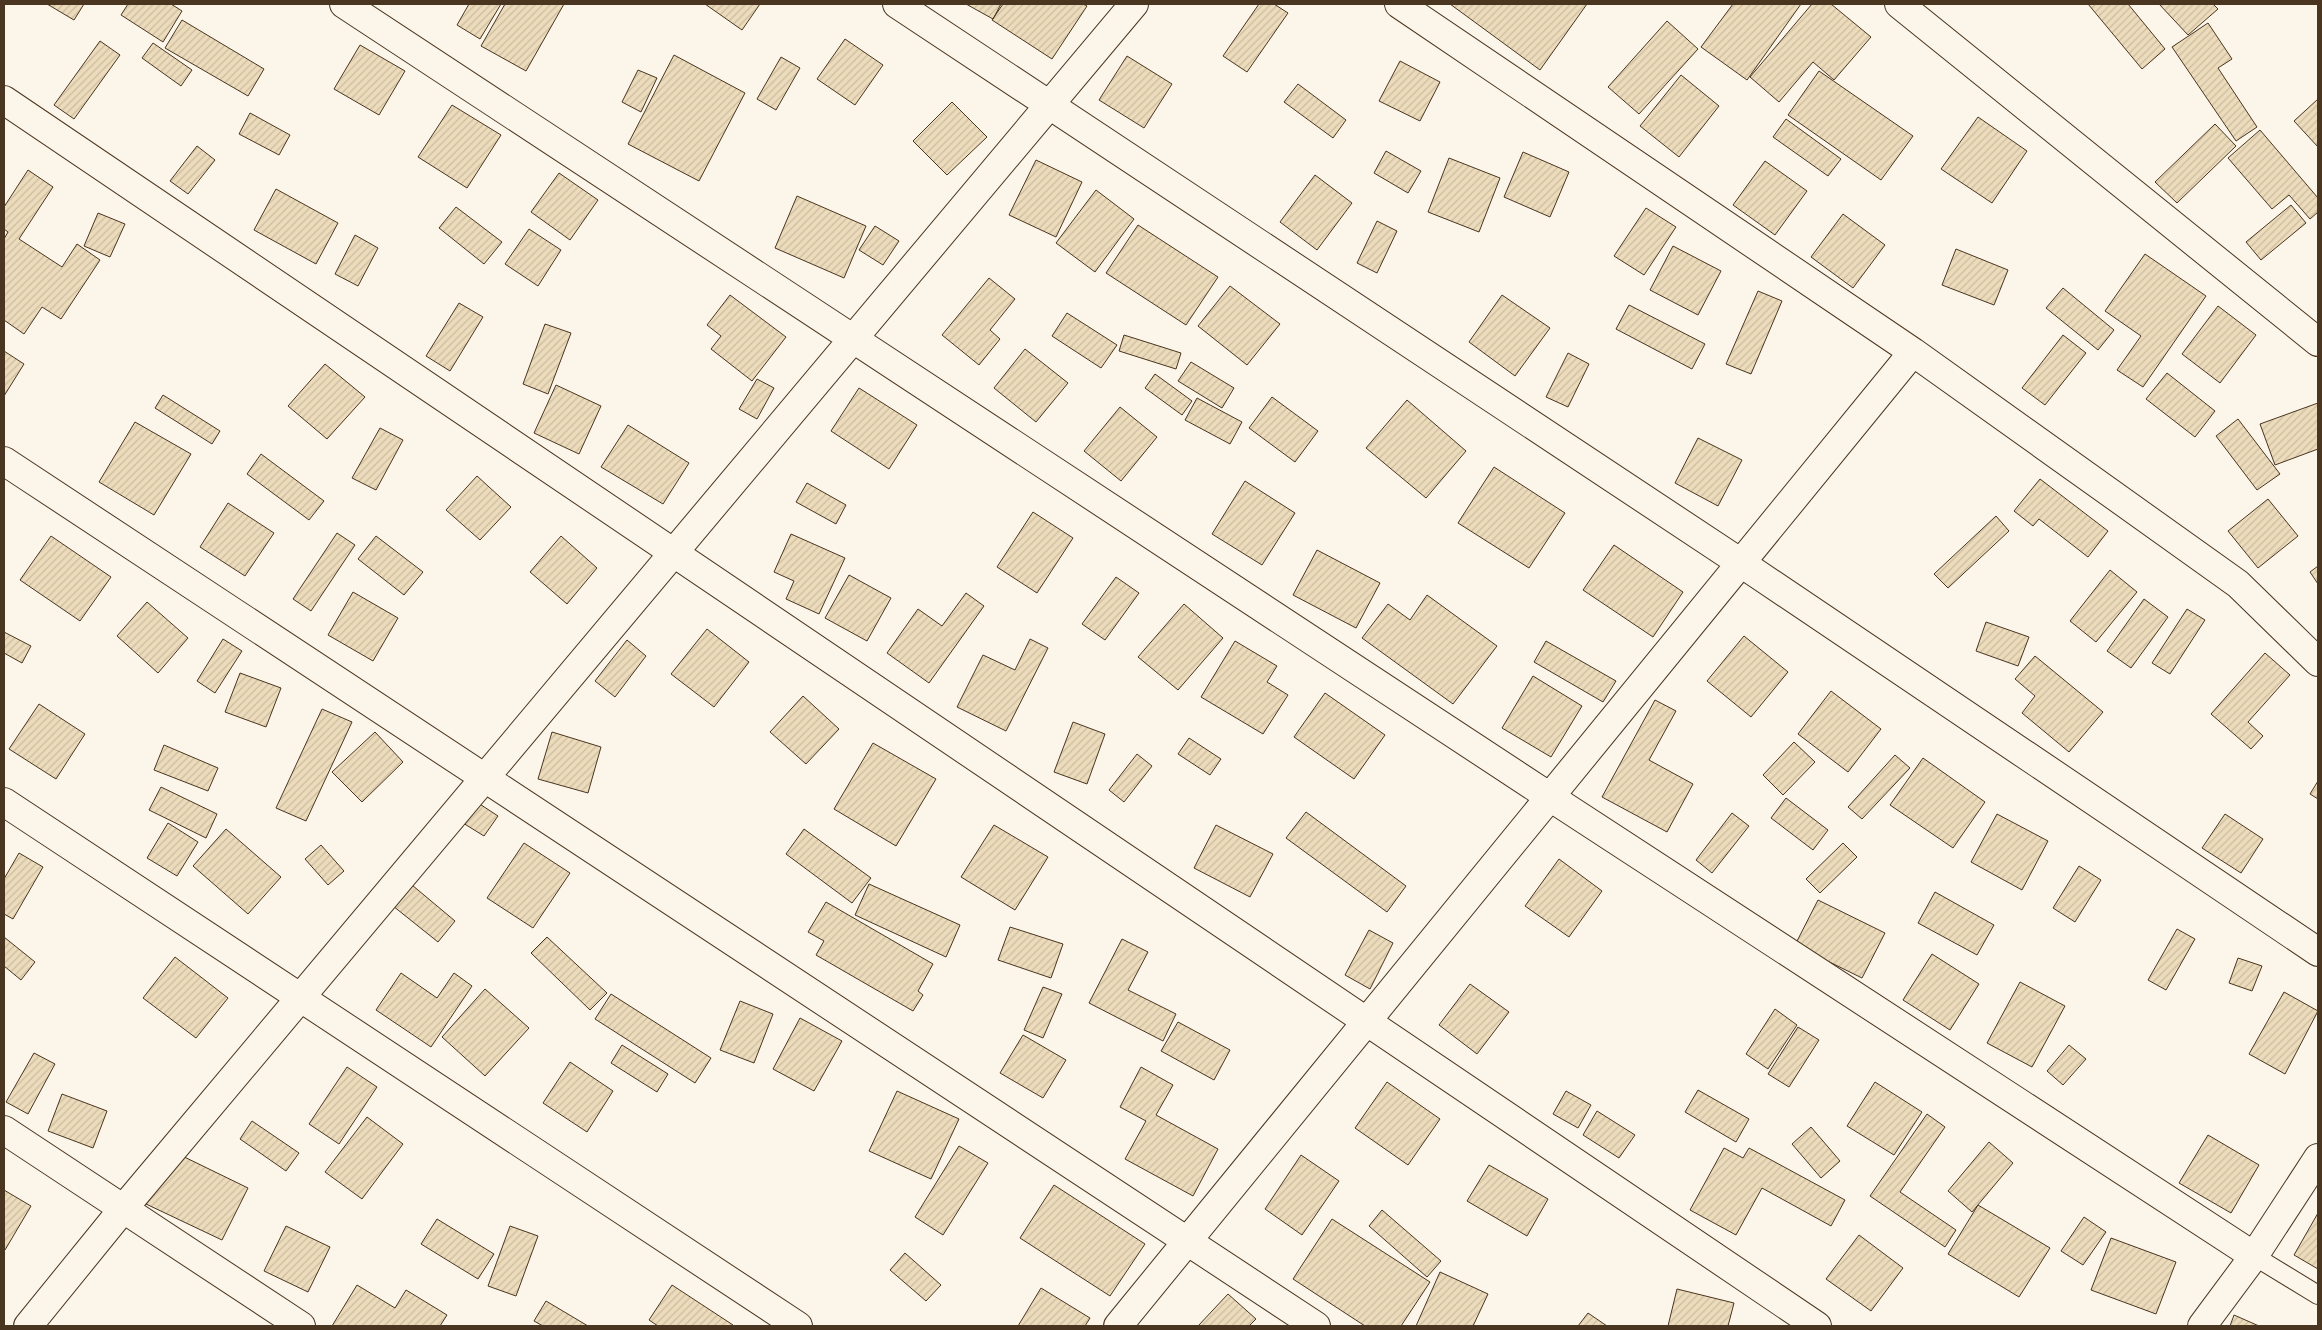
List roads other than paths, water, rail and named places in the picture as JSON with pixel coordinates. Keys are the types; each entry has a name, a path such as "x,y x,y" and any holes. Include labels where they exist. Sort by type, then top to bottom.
{"street":[{"path":"344,4 2254,1256"},
{"path":"897,4 1740,563 2318,952"},
{"path":"28,1326 299,998 1134,4"},
{"path":"1399,4 1913,352 2238,584 2318,662"},
{"path":"1899,4 2318,342"},
{"path":"4,100 1817,1326"},
{"path":"1118,1326 1913,352"},
{"path":"4,461 1316,1326"},
{"path":"4,802 798,1326"},
{"path":"4,1130 302,1326"},
{"path":"2202,1326 2254,1256 2318,1158"}],"lane":[{"path":"2254,1256 2318,1295"}]}
